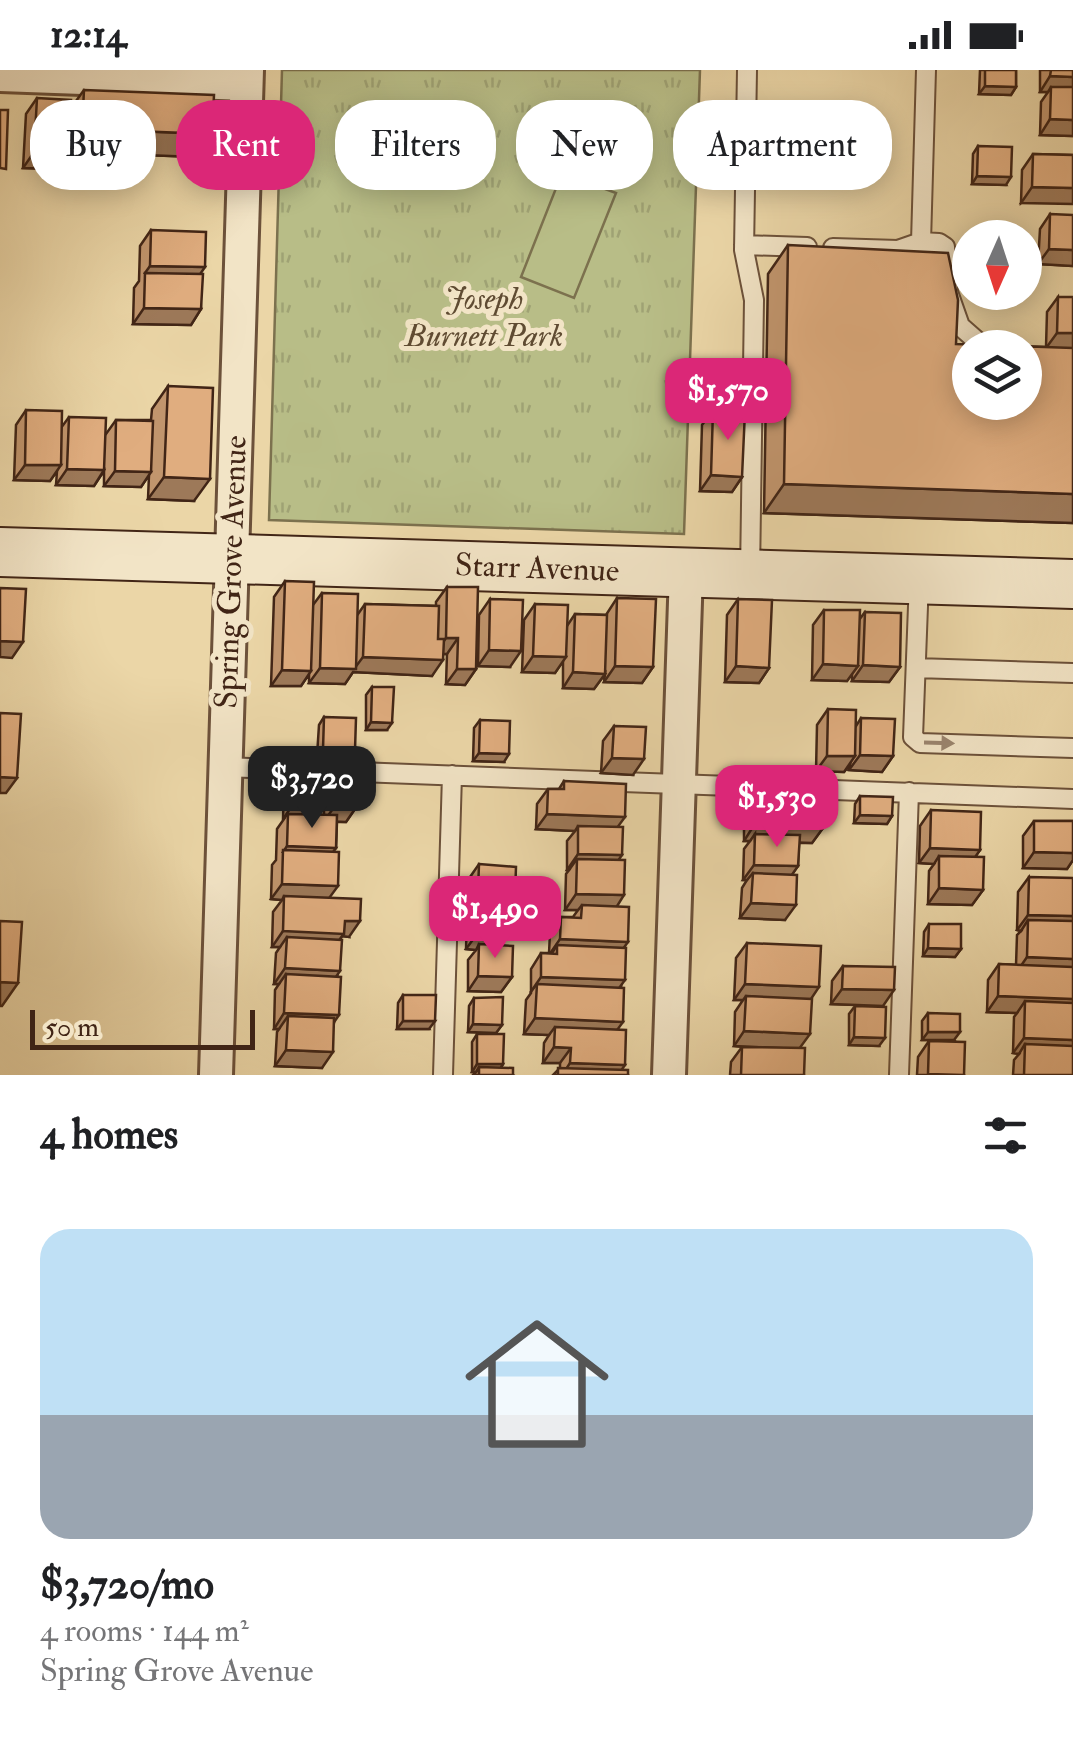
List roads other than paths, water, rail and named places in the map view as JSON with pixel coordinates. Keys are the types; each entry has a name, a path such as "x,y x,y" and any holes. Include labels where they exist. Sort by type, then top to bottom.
{"main road":[{"name":"Starr Avenue","path":"0,552 1073,584"}],"street":[{"path":"0,75 246,77"},
{"name":"Spring Grove Avenue","path":"216,1075 246,77"},
{"path":"669,1075 686,572"}],"lane":[{"path":"747,70 744,245 754,300 750,574"},
{"path":"921,242 926,70"},
{"path":"744,245 898,250 921,242 939,242 945,248 948,292 965,330"},
{"path":"919,580 913,738 920,743 1073,748"},
{"path":"916,668 1073,674"},
{"path":"225,767 1073,799"},
{"path":"443,1075 452,775"},
{"path":"899,1075 908,792"}],"park label":[{"name":"Joseph Burnett Park","path":"484,318"}]}
